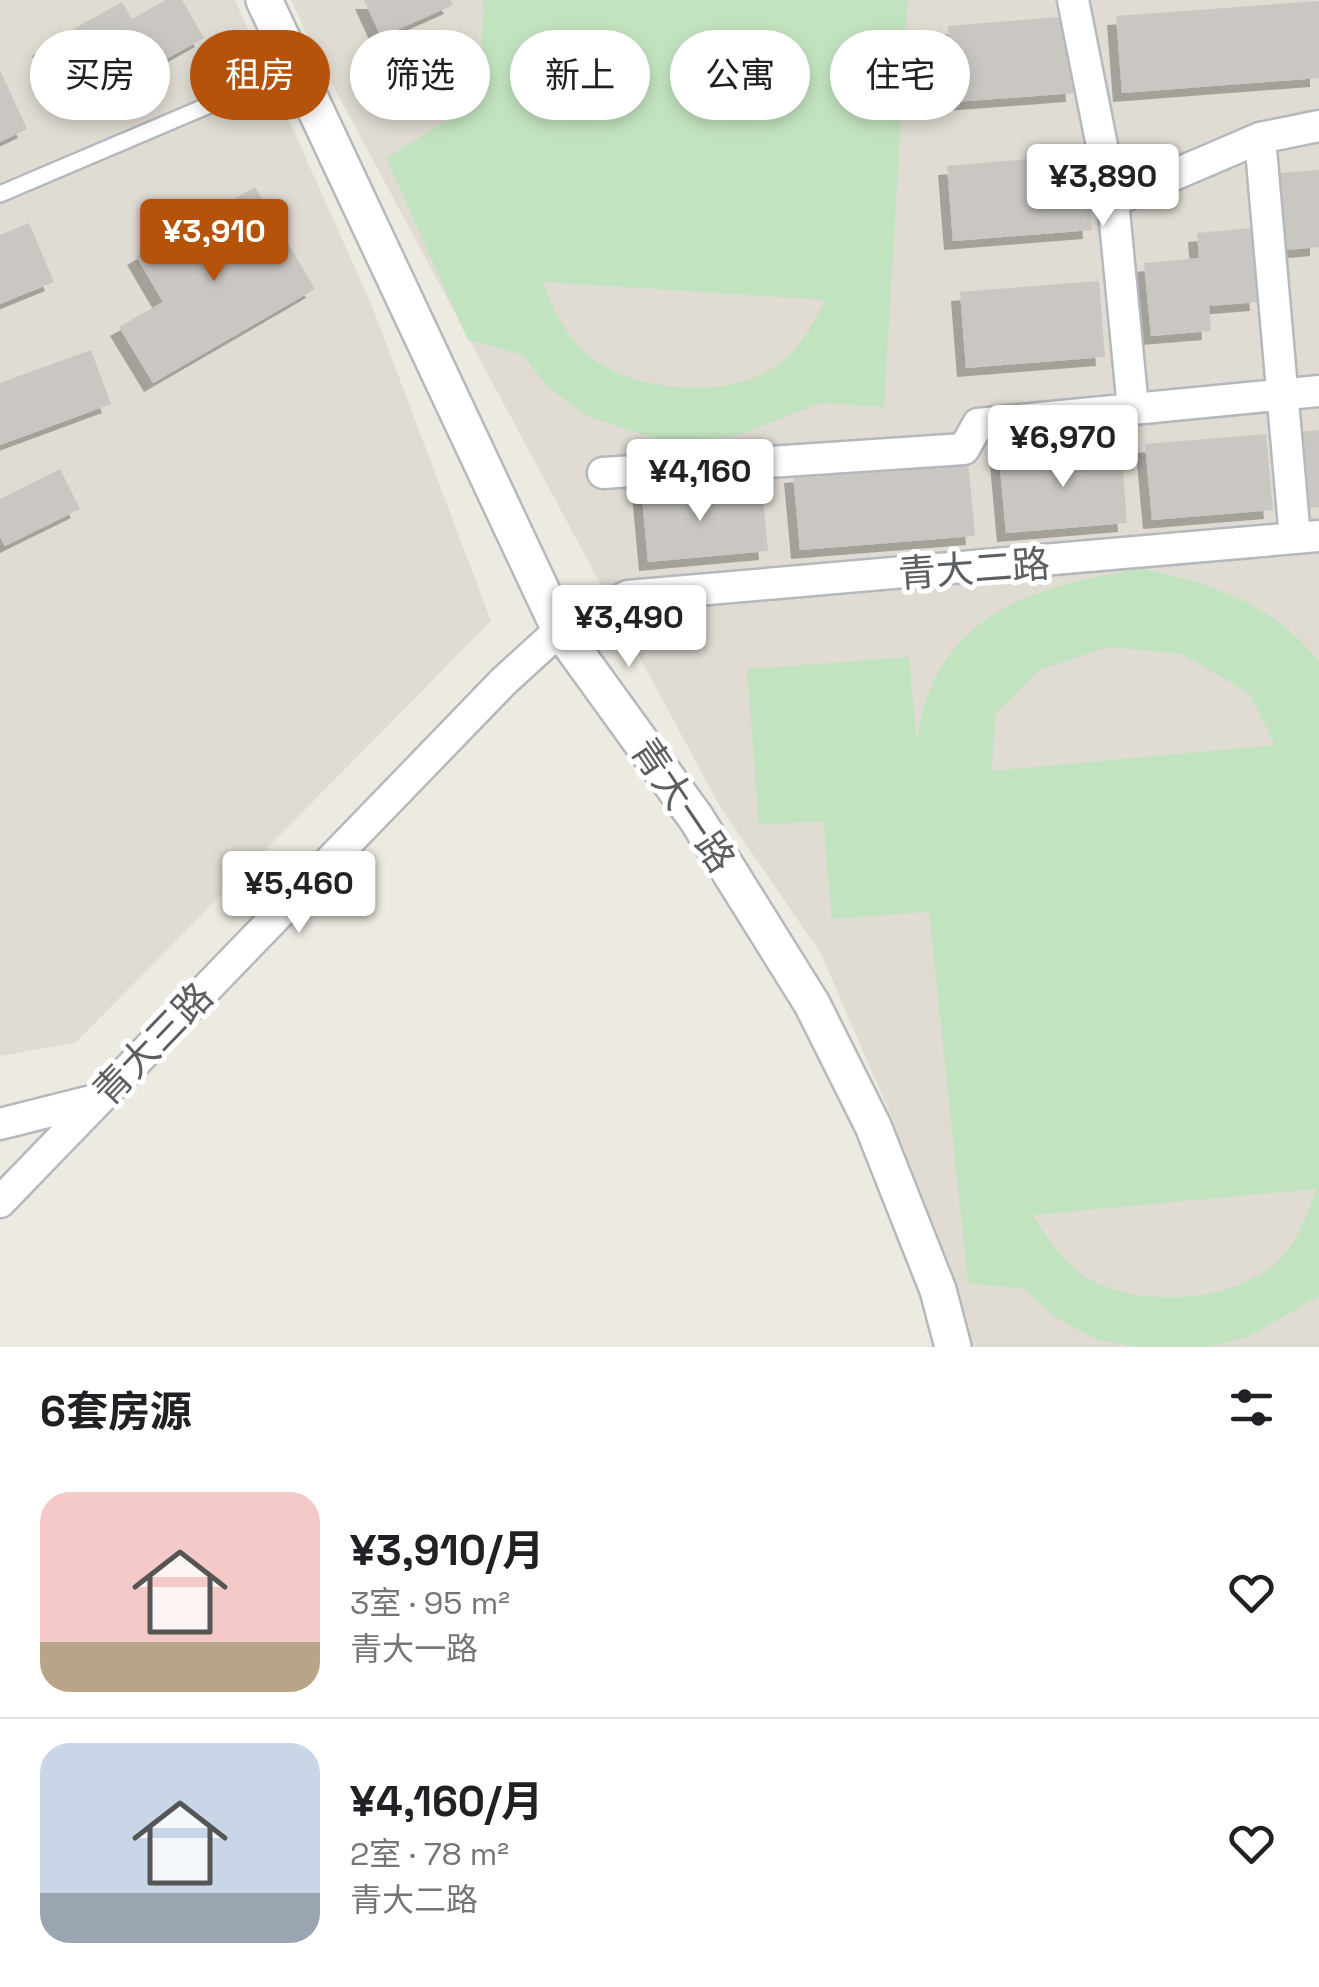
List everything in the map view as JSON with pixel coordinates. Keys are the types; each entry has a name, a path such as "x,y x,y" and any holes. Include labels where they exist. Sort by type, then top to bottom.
{"street":[{"name":"青大一路","path":"264,0 278,30"},
{"path":"1073,0 1113,201 1133,408"},
{"name":"青大一路","path":"320,120 560,630 696,818 812,1004 873,1126 938,1290 953,1347"},
{"path":"1113,201 1260,138 1319,126"},
{"path":"1260,138 1283,394 1311,539"},
{"path":"603,473 964,449 978,424 1319,392"},
{"name":"青大三路","path":"0,1202 491,694 560,630 628,596 1311,539"},
{"path":"0,1124 100,1099"}],"lane":[{"path":"0,194 190,113"}],"shaded area":[{"path":"0,0 235,0 248,30 190,30 190,120 289,120 372,306 491,621 75,1043 0,1056"},
{"path":"291,0 1319,0 1319,1347 971,1347 892,1118 821,954 718,803 351,120 490,120 490,30 350,30 350,117 330,80 330,30 305,30"}],"green space":[{"path":"484,0 908,0 906,30 830,30 830,120 901,120 884,407 821,403 736,436 666,442 587,416 548,387 523,355 468,340 386,158 448,120 490,120 490,30 482,30","holes":["543,283 826,300 801,341 782,362 739,382 691,388 642,381 589,356 565,328"]},
{"path":"1142,569 1216,589 1261,610 1301,641 1319,661 1319,1296 1248,1337 1206,1347 1139,1347 1098,1340 1055,1317 1025,1289 968,1283 929,912 832,919 823,821 759,825 747,669 909,657 917,740 927,697 944,663 967,635 1027,597","holes":["1108,647 1183,654 1250,694 1275,745 992,771 995,715 1039,670","1316,1189 1298,1234 1282,1257 1244,1283 1196,1296 1146,1296 1090,1280 1062,1256 1033,1215"]}],"building":[{"path":"166,0 182,0 199,30 190,30 190,46 170,57 170,30 72,30 122,2 132,19"},
{"path":"364,0 450,0 453,5 397,30 378,30"},
{"path":"1319,1 1319,78 1122,93 1116,16"},
{"path":"1069,16 1075,93 970,101 970,30 948,30 948,26"},
{"path":"0,70 27,129 0,142"},
{"path":"1086,154 1092,230 953,241 947,166"},
{"path":"1319,170 1319,247 1287,250 1280,173"},
{"path":"255,187 315,289 153,383 119,327 163,302 136,256"},
{"path":"29,223 54,282 0,304 0,235"},
{"path":"1252,228 1259,302 1209,306 1211,331 1151,336 1144,263 1199,258 1197,233"},
{"path":"1099,281 1105,357 966,368 960,292"},
{"path":"91,350 111,404 0,445 0,383"},
{"path":"1319,430 1319,507 1307,508 1301,432"},
{"path":"1266,434 1273,510 1152,520 1145,444"},
{"path":"1121,447 1127,523 1006,533 999,457"},
{"path":"968,460 975,536 800,550 793,474"},
{"path":"60,469 80,509 5,546 0,537 0,499"},
{"path":"694,482 696,503 763,497 768,551 648,562 641,486"}]}
